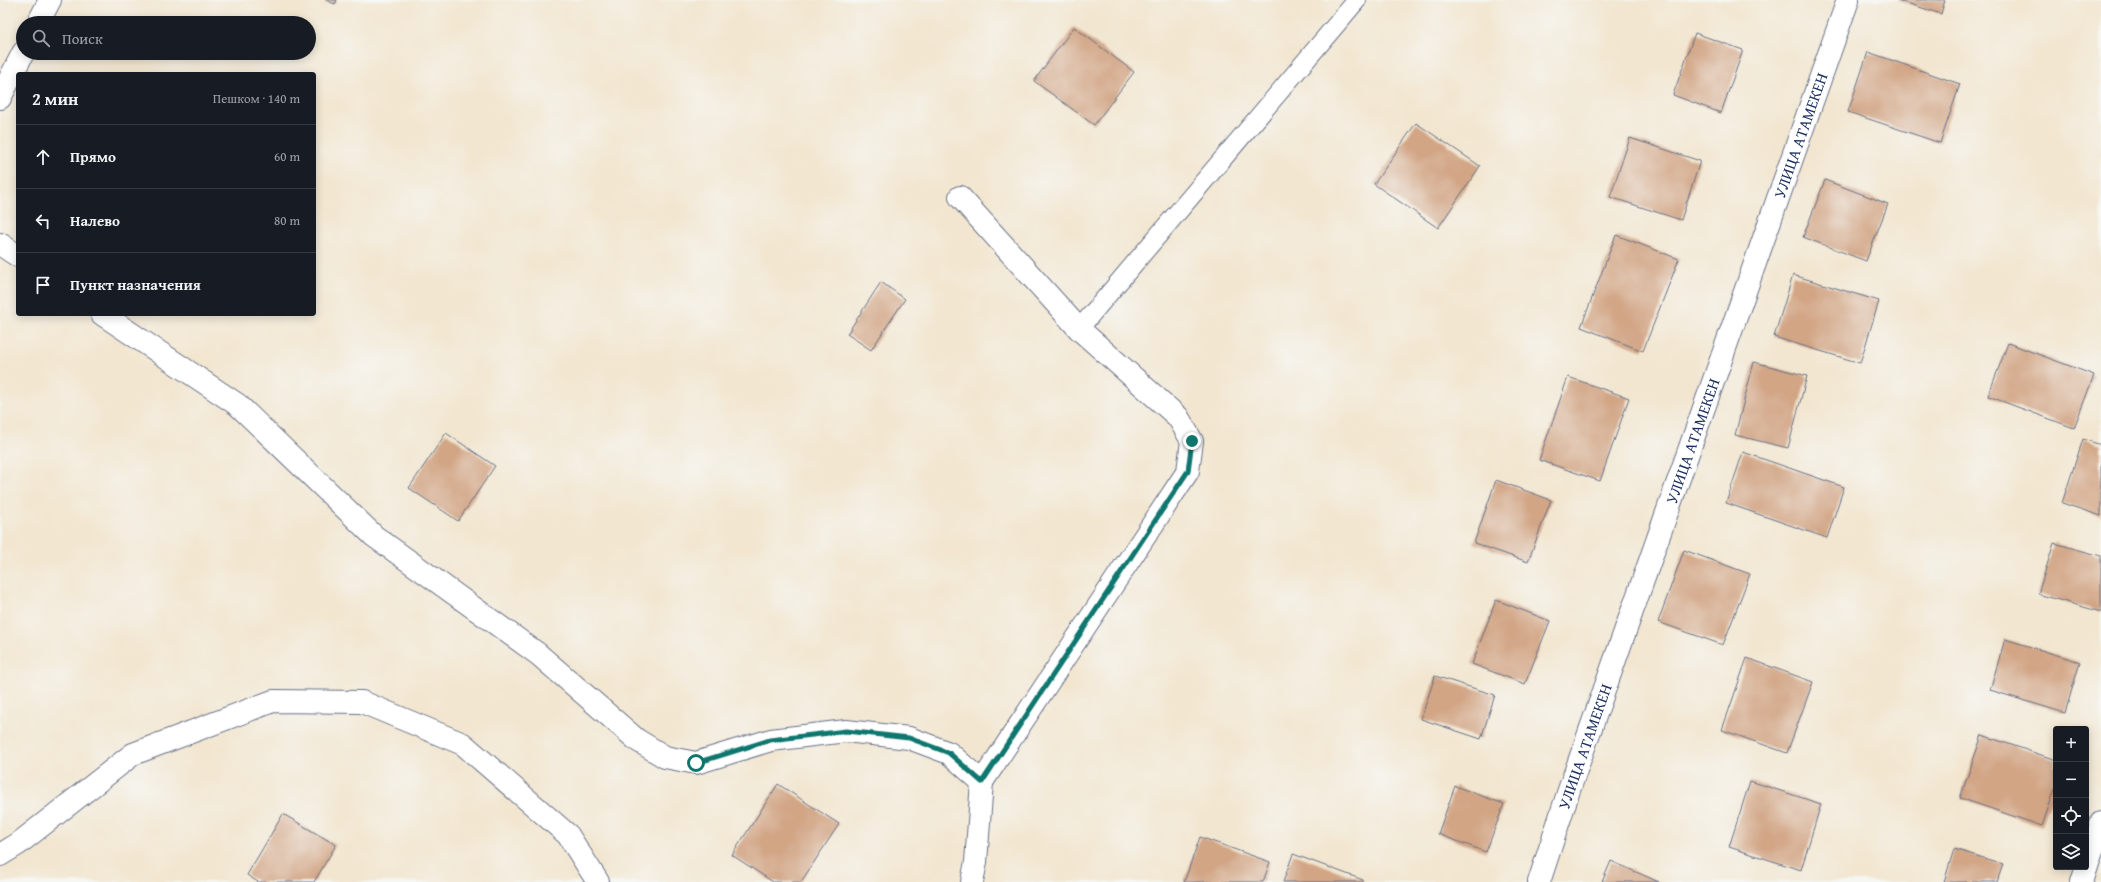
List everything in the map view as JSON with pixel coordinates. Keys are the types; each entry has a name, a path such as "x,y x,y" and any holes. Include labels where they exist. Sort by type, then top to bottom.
{"street":[{"path":"42,16 50,0"},
{"name":"УЛИЦА АТАМЕКЕН","path":"1539,882 1569,790 1848,0"},
{"path":"0,98 19,60"},
{"path":"960,197 1079,329 1178,417 1192,441 1188,471 982,782 976,862 972,882"},
{"path":"0,244 16,255"},
{"path":"105,316 238,405 374,536 538,654 637,740 665,757 696,763 770,740 846,731 909,738 949,753 982,782"},
{"path":"0,855 18,844 133,754 273,701 362,702 463,744 568,835 598,882"},
{"path":"2082,882 2101,823"}],"lane":[{"path":"1079,329 1357,0"}],"building":[{"path":"325,0 337,0 335,4"},
{"path":"1897,0 1945,0 1941,14"},
{"path":"1074,27 1134,72 1094,125 1034,81"},
{"path":"1695,33 1743,50 1721,113 1673,95"},
{"path":"1868,52 1960,84 1940,143 1848,112"},
{"path":"1416,123 1480,166 1438,228 1374,184"},
{"path":"1630,138 1700,161 1681,220 1610,197"},
{"path":"1825,180 1888,204 1866,261 1803,237"},
{"path":"1616,235 1679,259 1643,351 1581,327"},
{"path":"1793,275 1879,301 1860,363 1774,337"},
{"path":"881,282 905,299 871,350 847,334"},
{"path":"2008,343 2094,375 2074,428 1988,396"},
{"path":"1754,362 1807,376 1788,448 1735,435"},
{"path":"1568,377 1629,398 1600,481 1539,460"},
{"path":"446,433 495,466 458,521 409,488"},
{"path":"2083,439 2101,445 2101,516 2062,503"},
{"path":"1743,452 1844,487 1827,538 1726,503"},
{"path":"1496,480 1551,500 1528,562 1474,543"},
{"path":"2054,543 2101,556 2101,612 2038,594"},
{"path":"1684,550 1750,574 1723,645 1658,622"},
{"path":"1496,600 1550,621 1525,684 1472,664"},
{"path":"2005,639 2080,662 2065,713 1990,690"},
{"path":"1747,658 1813,682 1787,753 1722,730"},
{"path":"1435,676 1495,695 1481,739 1421,719"},
{"path":"1982,735 2053,759 2053,795 2042,826 1960,798"},
{"path":"1750,781 1821,804 1801,870 1729,847"},
{"path":"778,784 839,824 801,882 773,882 732,855"},
{"path":"1455,786 1504,804 1486,852 1438,834"},
{"path":"283,814 336,845 314,882 258,882 247,875"},
{"path":"1200,837 1270,862 1263,882 1184,882"},
{"path":"1954,849 2003,864 1997,882 1944,882"},
{"path":"1293,854 1363,880 1363,882 1283,882"},
{"path":"1611,861 1659,882 1602,882"}],"route":[{"path":"696,763 770,740 846,731 909,738 949,753 982,782 1188,471 1192,441"}]}
